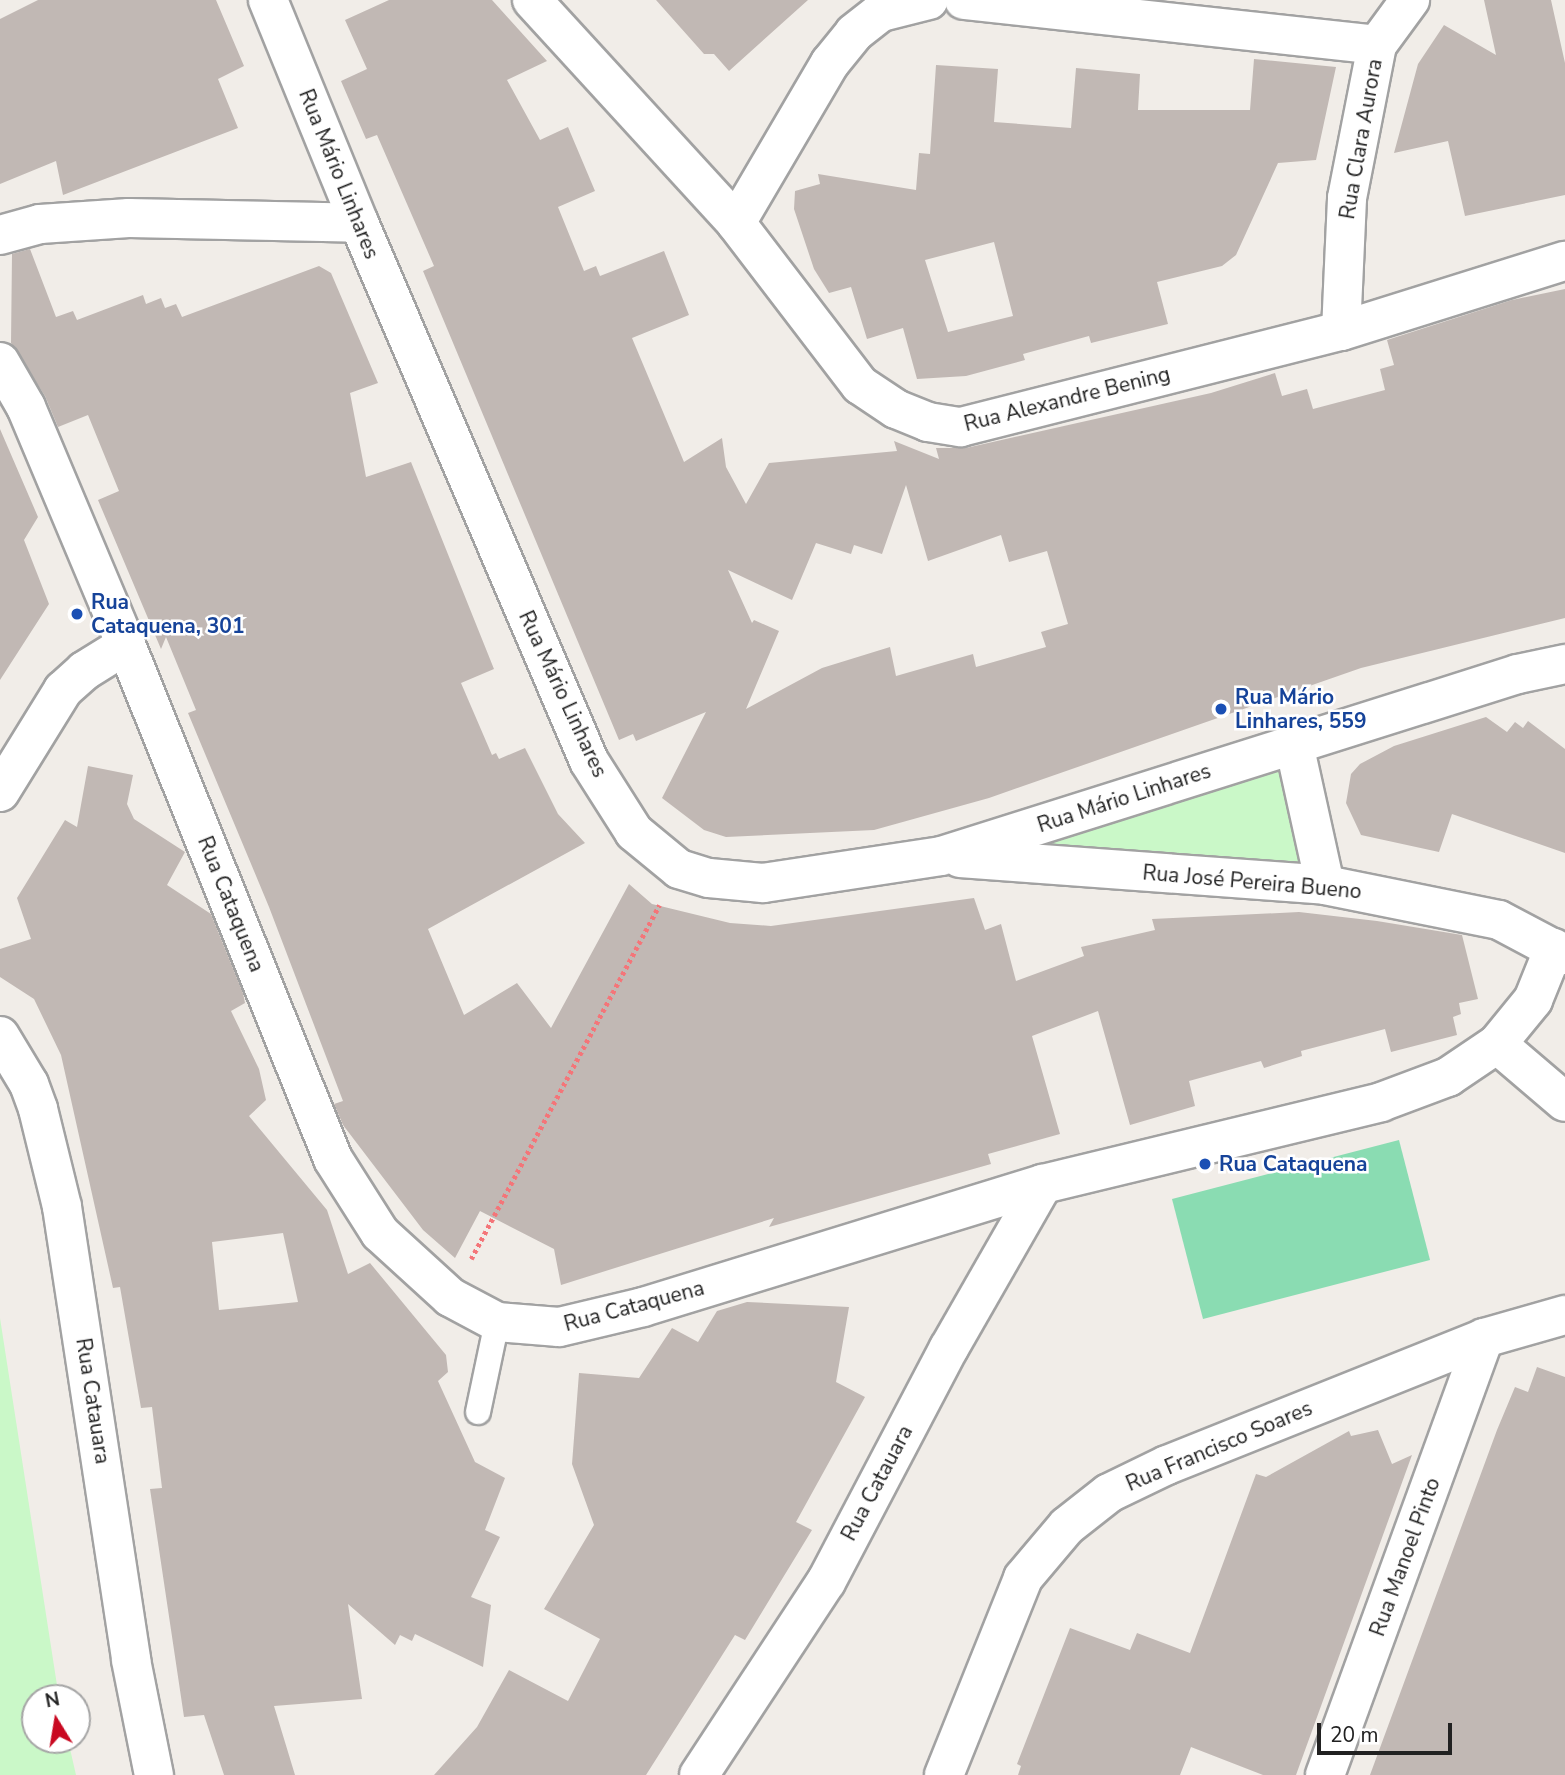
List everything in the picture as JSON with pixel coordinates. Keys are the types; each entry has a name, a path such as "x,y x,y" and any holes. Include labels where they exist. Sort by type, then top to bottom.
{"street":[{"name":"Rua Mário Linhares","path":"268,0 359,223 589,761 634,832 678,869 709,878 763,883 941,856 1518,674 1565,664"},
{"name":"Rua Alexandre Bening","path":"532,0 736,223 860,385 896,409 928,422 961,427 1341,331 1565,261"},
{"path":"736,223 830,62 854,33 881,12 929,0"},
{"path":"964,0 1377,45"},
{"name":"Rua Clara Aurora","path":"1341,331 1347,198 1377,45 1410,0"},
{"path":"0,235 40,223 130,218 359,223"},
{"name":"Rua Cataquena","path":"0,362 26,407 126,645 333,1159 380,1234 450,1297 497,1322 559,1327 643,1307 1044,1184 1381,1102 1448,1077 1497,1044 1533,1000 1560,951"},
{"path":"0,792 63,690 84,671 126,645"},
{"path":"1294,744 1325,885"},
{"name":"Rua José Pereira Bueno","path":"941,856 1325,885 1499,919 1560,951"},
{"name":"Rua Catauara","path":"0,1036 29,1084 62,1207 131,1660 154,1775"},
{"path":"1497,1044 1565,1102"},
{"name":"Rua Catauara","path":"699,1775 826,1582 949,1348 1044,1184"},
{"name":"Rua Francisco Soares","path":"944,1775 1023,1578 1067,1526 1109,1493 1167,1465 1484,1338 1565,1315"},
{"name":"Rua Manoel Pinto","path":"1325,1775 1484,1338"}],"lane":[{"path":"478,1412 497,1322"}],"path":[{"path":"450,1297 678,869"}],"green space":[{"path":"1282,761 1299,863 1034,845"},
{"path":"1399,1140 1430,1260 1203,1319 1172,1199"},
{"path":"0,1318 57,1684 21,1684 21,1754 71,1754 76,1775 0,1775"}],"building":[{"path":"38,0 216,0 244,66 218,79 238,128 63,195 56,161 0,184 0,19"},
{"path":"389,0 492,0 547,61 507,80 540,140 568,127 595,191 558,207 584,271 596,266 600,276 664,251 689,315 632,338 684,462 722,438 726,467 746,504 769,463 897,451 894,441 939,459 936,448 966,448 1211,393 1275,373 1282,396 1307,389 1313,409 1385,390 1380,369 1394,365 1387,340 1512,300 1565,289 1565,618 1361,668 989,798 874,830 726,837 704,830 662,798 706,712 636,741 633,734 619,740 423,271 434,266 377,135 366,139 341,81 367,69 345,20","holes":["906,485 928,561 1001,535 1009,562 1047,551 1068,624 1041,632 1046,647 976,667 973,654 896,676 890,647 822,668 746,709 779,631 754,620 752,623 728,570 792,600 816,543 851,554 854,545 882,554"]},
{"path":"656,0 808,0 729,71 714,54 704,54"},
{"path":"1484,0 1551,0 1565,63 1565,195 1465,216 1448,141 1394,153 1418,64 1444,25 1496,55"},
{"path":"1254,59 1336,67 1316,160 1278,163 1236,255 1222,266 1157,282 1168,324 1091,343 1089,336 1023,354 1025,360 966,376 917,379 903,328 867,339 851,287 829,293 814,269 794,209 795,191 820,184 818,174 916,190 919,153 930,154 936,65 998,69 994,122 1071,128 1076,68 1140,74 1138,110 1250,110","holes":["994,242 1013,316 948,332 925,260"]},
{"path":"30,249 56,317 73,311 77,320 143,295 146,304 161,298 165,308 176,304 182,317 319,266 331,273 378,383 350,393 366,477 411,462 494,669 461,683 492,755 496,753 499,759 525,748 558,814 585,843 428,929 464,1015 517,983 551,1028 629,884 652,904 730,923 771,926 974,898 985,930 1001,924 1016,981 1084,956 1081,947 1155,930 1152,919 1299,912 1377,921 1462,935 1478,999 1459,1003 1461,1014 1453,1017 1457,1035 1391,1052 1385,1029 1301,1051 1302,1056 1264,1068 1261,1061 1189,1081 1195,1106 1130,1125 1098,1011 1032,1036 1060,1134 988,1154 991,1164 769,1227 774,1218 561,1285 554,1249 480,1211 455,1258 423,1230 343,1125 334,1104 343,1101 269,907 188,713 196,710 166,637 161,649 98,500 119,491 88,415 58,427 45,396 11,343 12,254"},
{"path":"0,429 38,517 24,540 49,604 0,680"},
{"path":"1486,717 1507,732 1515,722 1523,728 1528,721 1565,749 1565,853 1452,814 1439,852 1361,835 1346,803 1351,774 1360,764 1394,746"},
{"path":"88,766 133,775 127,804 134,819 185,852 167,885 211,914 243,993 245,1003 231,1011 259,1069 266,1100 249,1116 327,1210 348,1274 370,1263 446,1355 448,1372 438,1381 475,1462 505,1478 485,1530 500,1537 471,1597 491,1605 483,1667 415,1634 412,1641 400,1635 395,1645 348,1604 362,1699 274,1706 295,1775 224,1775 204,1715 184,1717 150,1489 162,1488 152,1407 141,1408 120,1287 113,1288 61,1055 34,999 0,977 0,949 31,939 17,898 65,820 77,827","holes":["283,1233 298,1302 219,1310 212,1242"]},
{"path":"747,1302 849,1307 836,1382 865,1397 796,1522 812,1530 745,1640 735,1635 646,1775 434,1775 477,1727 509,1670 568,1701 600,1639 544,1609 594,1525 572,1464 579,1373 639,1378 672,1328 698,1342 717,1311"},
{"path":"1537,1367 1565,1377 1565,1775 1370,1775 1497,1430 1515,1387 1528,1392"},
{"path":"1378,1430 1392,1464 1412,1455 1296,1775 1263,1775 1191,1747 1180,1775 1018,1775 1021,1766 1017,1764 1070,1628 1130,1650 1137,1633 1190,1653 1256,1474 1266,1477 1349,1431 1351,1436"}],"place":[{"name":"Rua Cataquena, 301","path":"77,614"},
{"name":"Rua Mário Linhares, 559","path":"1221,709"},
{"name":"Rua Cataquena","path":"1205,1164"}]}
